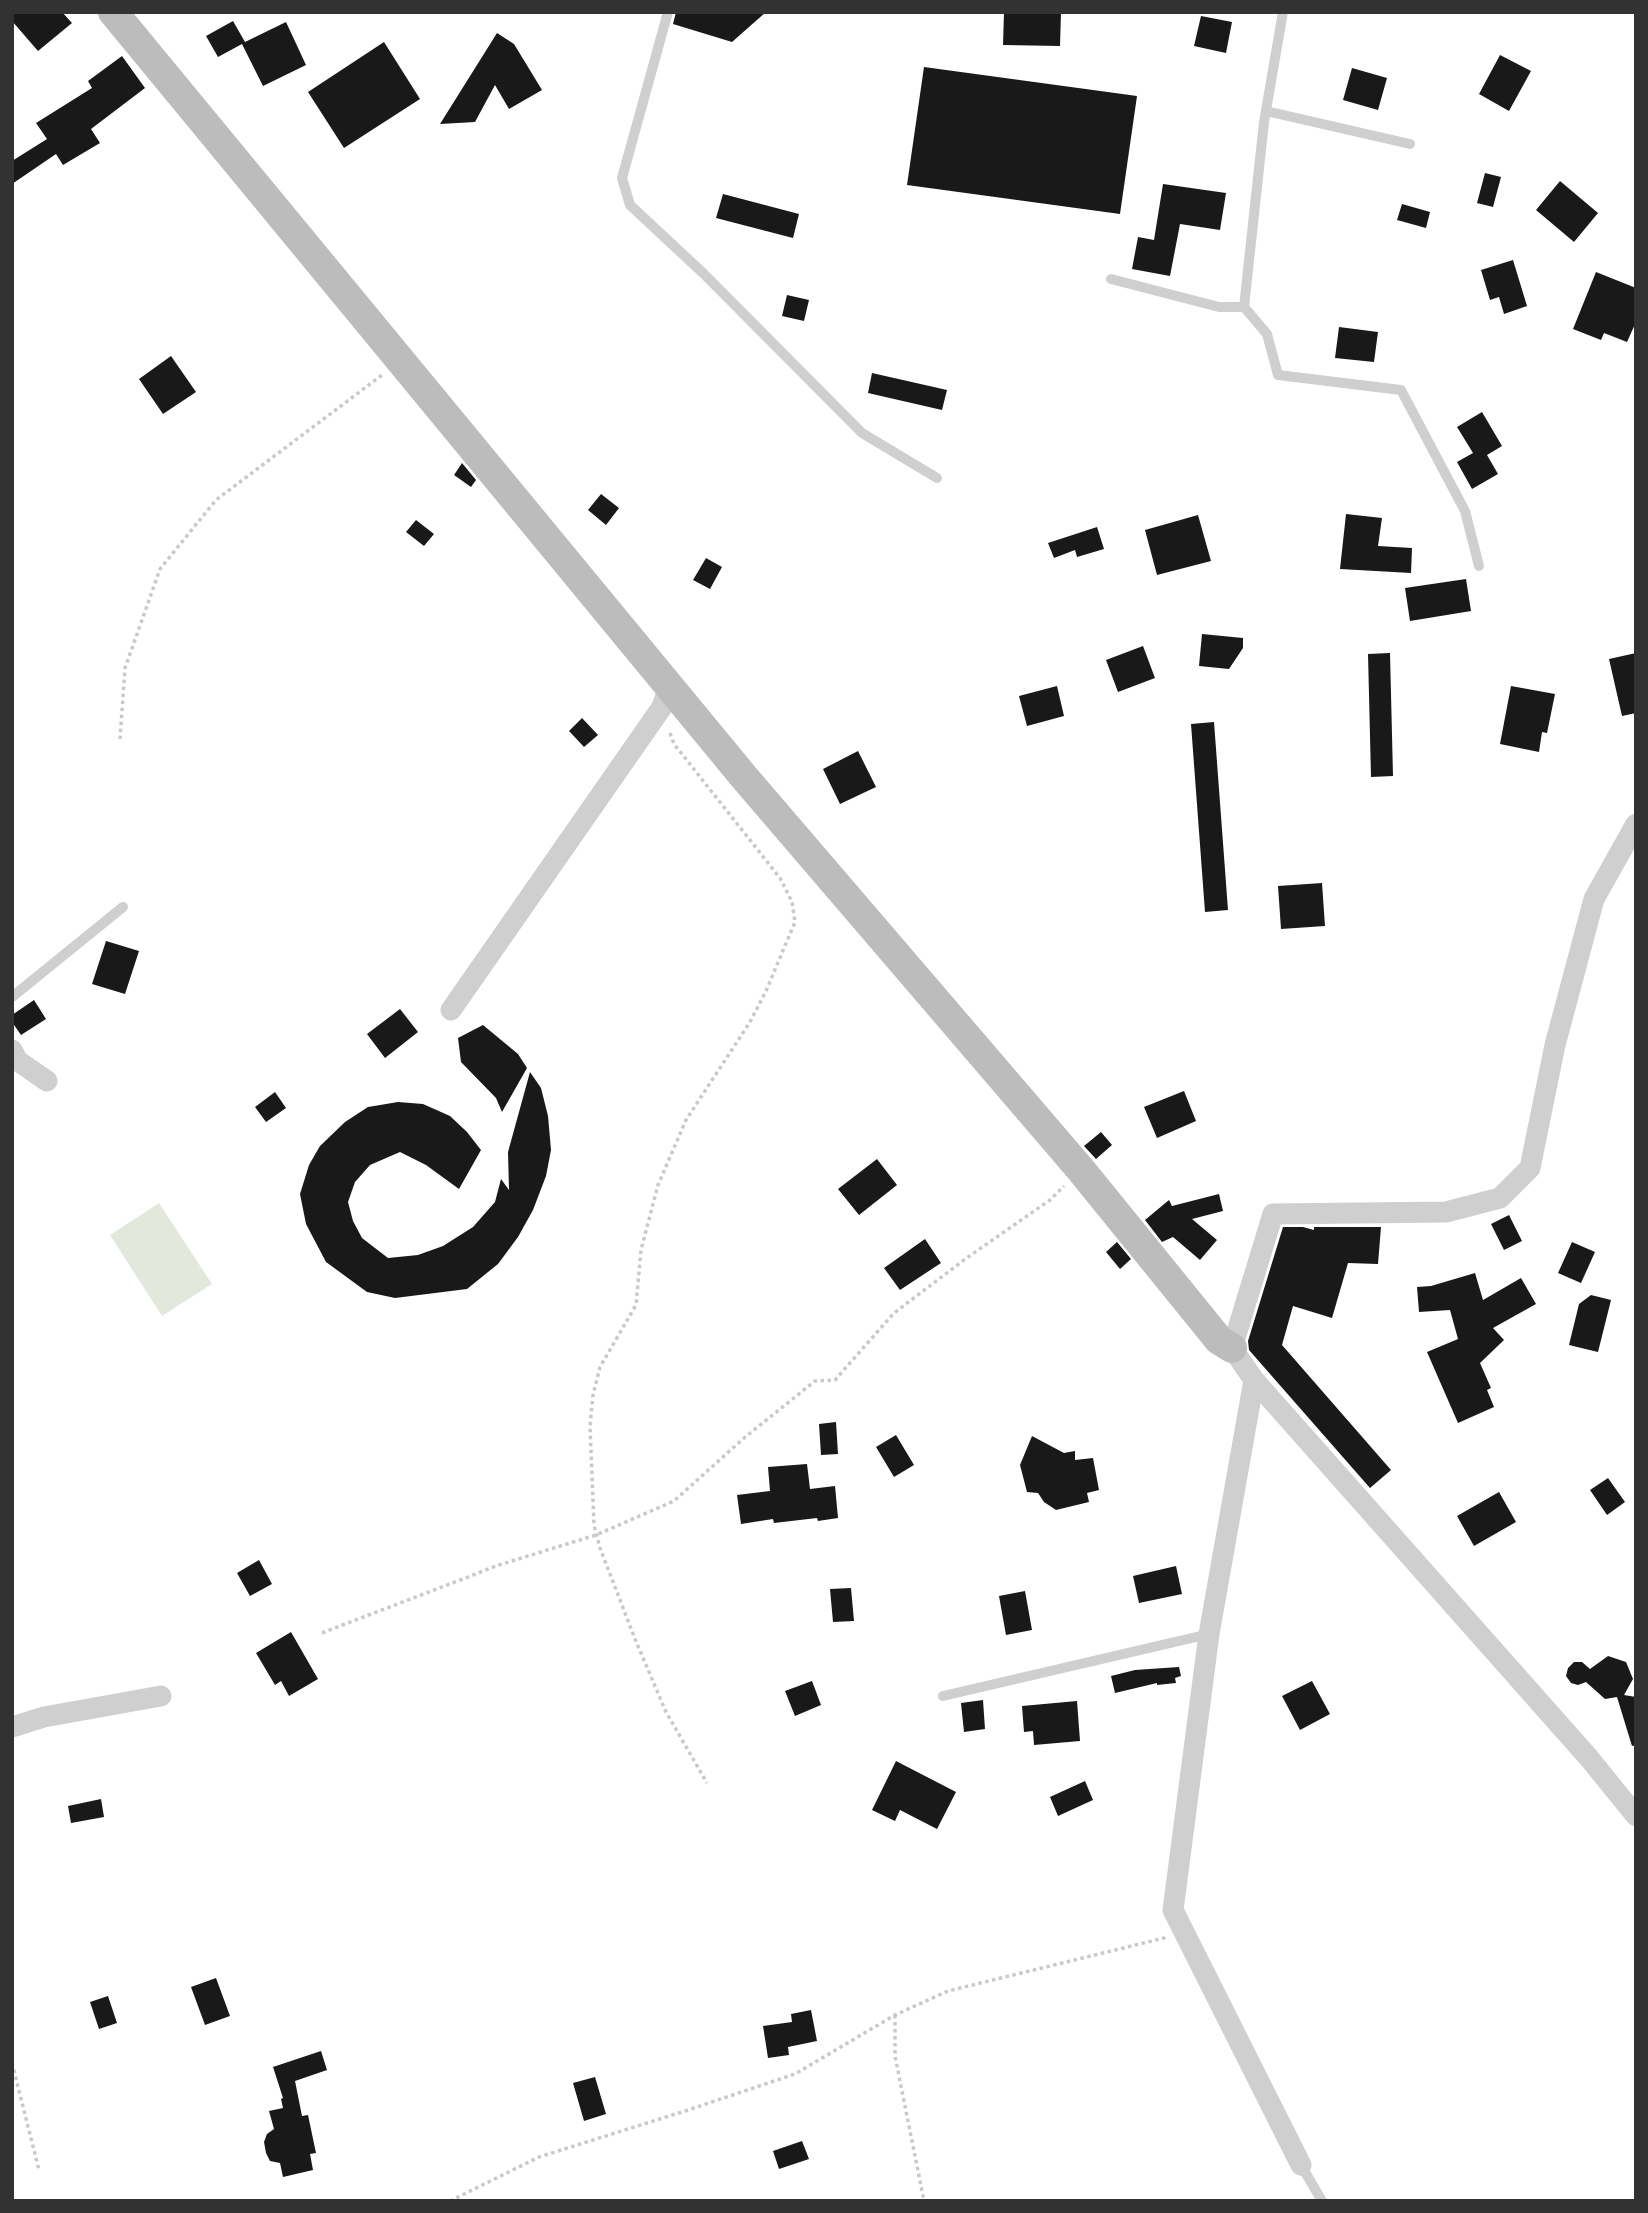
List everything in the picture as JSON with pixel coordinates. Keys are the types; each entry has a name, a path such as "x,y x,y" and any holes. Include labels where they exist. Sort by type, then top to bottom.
{"street":[{"path":"113,12 400,361 665,697 744,777 1081,1170 1219,1340 1232,1348 1254,1380 1588,1758 1636,1816"},
{"path":"451,1010 665,697"},
{"path":"1232,1348 1273,1214 1446,1212 1500,1198 1530,1168 1555,1045 1594,899 1636,824"},
{"path":"12,1050 18,1061 47,1081"},
{"path":"1254,1380 1209,1634 1173,1910 1301,2165"},
{"path":"12,1727 44,1717 161,1696"}],"lane":[{"path":"668,12 622,178 631,205 705,274 862,433 937,478"},
{"path":"1283,12 1266,111 1244,307 1267,334 1278,375 1401,390 1465,511 1479,566"},
{"path":"1266,111 1410,144"},
{"path":"1111,279 1219,307 1244,307"},
{"path":"12,997 123,907"},
{"path":"943,1696 1209,1634"},
{"path":"1301,2165 1322,2201"}],"path":[{"path":"120,739 125,668 160,569 216,500 400,361"},
{"path":"665,697 674,744 780,878 792,902 795,922 750,1022 686,1120 658,1185 641,1250 636,1305 600,1367 593,1395 590,1426 596,1535 666,1712 707,1783"},
{"path":"322,1633 499,1565 596,1535 674,1501 744,1438 815,1381 835,1380 894,1313 968,1256 1050,1200 1081,1170"},
{"path":"450,2201 539,2157 795,2074 895,2015 948,1991 1164,1938 1173,1910"},
{"path":"895,2015 895,2056 924,2201"},
{"path":"12,2063 40,2170"}],"shaded area":[{"path":"159,1203 212,1284 162,1316 110,1235"}],"building":[{"path":"12,12 62,12 72,23 38,51 12,21"},
{"path":"676,12 766,12 732,42 673,24"},
{"path":"1004,12 1061,12 1060,46 1003,45"},
{"path":"1201,16 1232,22 1226,53 1194,46"},
{"path":"233,21 245,42 286,22 306,65 263,86 242,44 218,57 206,36"},
{"path":"497,33 514,44 542,90 509,109 495,85 475,122 440,124"},
{"path":"384,42 420,99 344,148 308,92"},
{"path":"1500,55 1531,71 1509,111 1479,94"},
{"path":"122,56 145,88 91,129 100,143 63,165 56,154 12,184 12,161 47,139 36,123 92,88 88,81"},
{"path":"924,67 1137,96 1120,214 907,185"},
{"path":"1352,68 1387,78 1378,110 1343,100"},
{"path":"1485,173 1501,177 1493,207 1477,203"},
{"path":"1560,181 1598,213 1574,242 1536,210"},
{"path":"1163,184 1226,193 1220,230 1180,224 1170,276 1132,269 1138,237 1154,240"},
{"path":"723,194 799,214 793,238 716,218"},
{"path":"1402,204 1430,212 1426,228 1397,220"},
{"path":"1513,260 1527,306 1504,314 1499,297 1490,300 1481,270"},
{"path":"1596,272 1636,288 1636,322 1627,342 1604,333 1601,340 1573,329"},
{"path":"787,295 809,300 804,321 782,316"},
{"path":"1339,327 1378,332 1374,362 1335,358"},
{"path":"171,356 196,392 163,414 139,379"},
{"path":"872,373 947,390 942,410 868,393"},
{"path":"1482,412 1502,446 1487,455 1498,474 1472,489 1457,462 1473,453 1457,427"},
{"path":"462,463 476,480 471,487 454,475"},
{"path":"601,494 619,508 606,525 588,510"},
{"path":"1346,514 1382,518 1378,546 1412,548 1411,573 1340,569"},
{"path":"1198,515 1211,561 1157,575 1145,530"},
{"path":"416,520 434,534 424,546 406,532"},
{"path":"1097,527 1104,549 1077,557 1075,550 1054,558 1048,543"},
{"path":"706,558 722,567 710,589 693,580"},
{"path":"1466,579 1471,611 1410,621 1405,588"},
{"path":"1202,634 1243,638 1243,648 1229,669 1199,666"},
{"path":"1143,646 1155,678 1118,692 1106,660"},
{"path":"1390,653 1393,776 1371,777 1368,654"},
{"path":"1636,653 1636,713 1622,716 1609,659"},
{"path":"1057,686 1064,716 1027,726 1019,696"},
{"path":"1511,686 1555,694 1547,733 1542,732 1539,752 1500,744"},
{"path":"582,718 598,735 584,747 569,731"},
{"path":"1214,722 1228,910 1205,912 1191,724"},
{"path":"858,751 876,787 840,804 823,769"},
{"path":"1322,883 1325,926 1281,929 1278,886"},
{"path":"106,941 139,951 125,994 92,984"},
{"path":"34,1000 46,1019 21,1035 12,1022 12,1015"},
{"path":"400,1009 418,1032 385,1058 367,1034"},
{"path":"483,1025 518,1054 527,1068 502,1112 496,1098 461,1062 458,1038"},
{"path":"530,1072 541,1088 548,1116 551,1150 546,1176 533,1210 498,1264 467,1289 395,1298 367,1292 326,1262 306,1224 300,1194 309,1165 320,1146 345,1122 368,1107 398,1102 423,1104 450,1116 481,1150 459,1189 426,1165 400,1152 370,1165 355,1182 348,1202 353,1221 362,1238 388,1258 418,1255 443,1246 473,1227 495,1202 501,1179 509,1190 508,1152"},
{"path":"1184,1091 1196,1121 1157,1138 1144,1107"},
{"path":"275,1092 286,1108 266,1122 255,1107"},
{"path":"1101,1132 1112,1145 1096,1159 1084,1146"},
{"path":"877,1159 897,1185 859,1215 838,1189"},
{"path":"1219,1194 1223,1211 1192,1219 1217,1240 1200,1260 1173,1237 1162,1242 1145,1220 1169,1200 1172,1206"},
{"path":"1509,1215 1522,1241 1504,1250 1491,1224"},
{"path":"1283,1227 1314,1230 1314,1227 1381,1227 1378,1264 1348,1263 1332,1318 1293,1306 1282,1345 1391,1470 1370,1488 1249,1350 1248,1341"},
{"path":"925,1239 941,1263 900,1290 884,1268"},
{"path":"1117,1242 1131,1259 1120,1269 1106,1252"},
{"path":"1572,1242 1595,1252 1581,1283 1558,1273"},
{"path":"1475,1273 1483,1300 1521,1278 1536,1304 1493,1328 1504,1340 1480,1363 1491,1388 1487,1390 1494,1407 1458,1423 1427,1352 1458,1339 1450,1310 1419,1312 1417,1287 1431,1286"},
{"path":"1591,1295 1611,1300 1598,1352 1569,1345 1579,1304"},
{"path":"836,1422 838,1454 821,1455 819,1424"},
{"path":"896,1435 914,1465 894,1477 876,1447"},
{"path":"1032,1436 1064,1453 1075,1451 1075,1460 1093,1458 1099,1490 1087,1493 1089,1502 1056,1510 1044,1502 1038,1493 1027,1492 1020,1465"},
{"path":"807,1464 810,1489 835,1486 838,1518 774,1523 773,1519 741,1524 737,1495 770,1491 768,1467"},
{"path":"1608,1478 1625,1502 1607,1515 1590,1490"},
{"path":"1499,1492 1516,1522 1474,1546 1457,1516"},
{"path":"259,1560 272,1584 250,1596 237,1573"},
{"path":"1176,1566 1182,1594 1139,1603 1133,1576"},
{"path":"851,1588 854,1621 833,1622 830,1589"},
{"path":"1025,1591 1032,1630 1006,1635 999,1596"},
{"path":"291,1632 318,1679 289,1696 281,1681 275,1685 256,1653"},
{"path":"1608,1656 1626,1662 1633,1679 1624,1695 1636,1697 1636,1745 1632,1746 1617,1697 1605,1699 1586,1682 1578,1685 1571,1683 1566,1676 1568,1668 1574,1662 1582,1662 1590,1669"},
{"path":"1179,1667 1181,1676 1175,1678 1176,1683 1157,1683 1115,1693 1111,1676 1135,1670"},
{"path":"812,1681 821,1705 795,1716 785,1691"},
{"path":"1312,1681 1330,1714 1300,1730 1282,1696"},
{"path":"983,1700 985,1729 964,1732 961,1703"},
{"path":"1077,1701 1080,1741 1034,1745 1033,1731 1024,1732 1022,1706"},
{"path":"896,1761 956,1792 937,1829 900,1810 895,1821 872,1810"},
{"path":"1085,1781 1093,1800 1058,1816 1050,1797"},
{"path":"101,1799 104,1817 71,1823 68,1806"},
{"path":"216,1978 230,2016 205,2025 191,1987"},
{"path":"108,1996 117,2023 99,2029 90,2002"},
{"path":"811,2010 817,2041 788,2047 789,2055 768,2058 763,2026 792,2022 791,2014"},
{"path":"321,2051 327,2070 295,2081 302,2116 308,2115 316,2153 310,2154 313,2170 283,2177 280,2163 270,2161 264,2142 267,2134 274,2129 269,2111 283,2108 283,2098 273,2067"},
{"path":"595,2077 606,2114 584,2121 573,2083"},
{"path":"802,2141 809,2159 779,2169 773,2151"}]}
